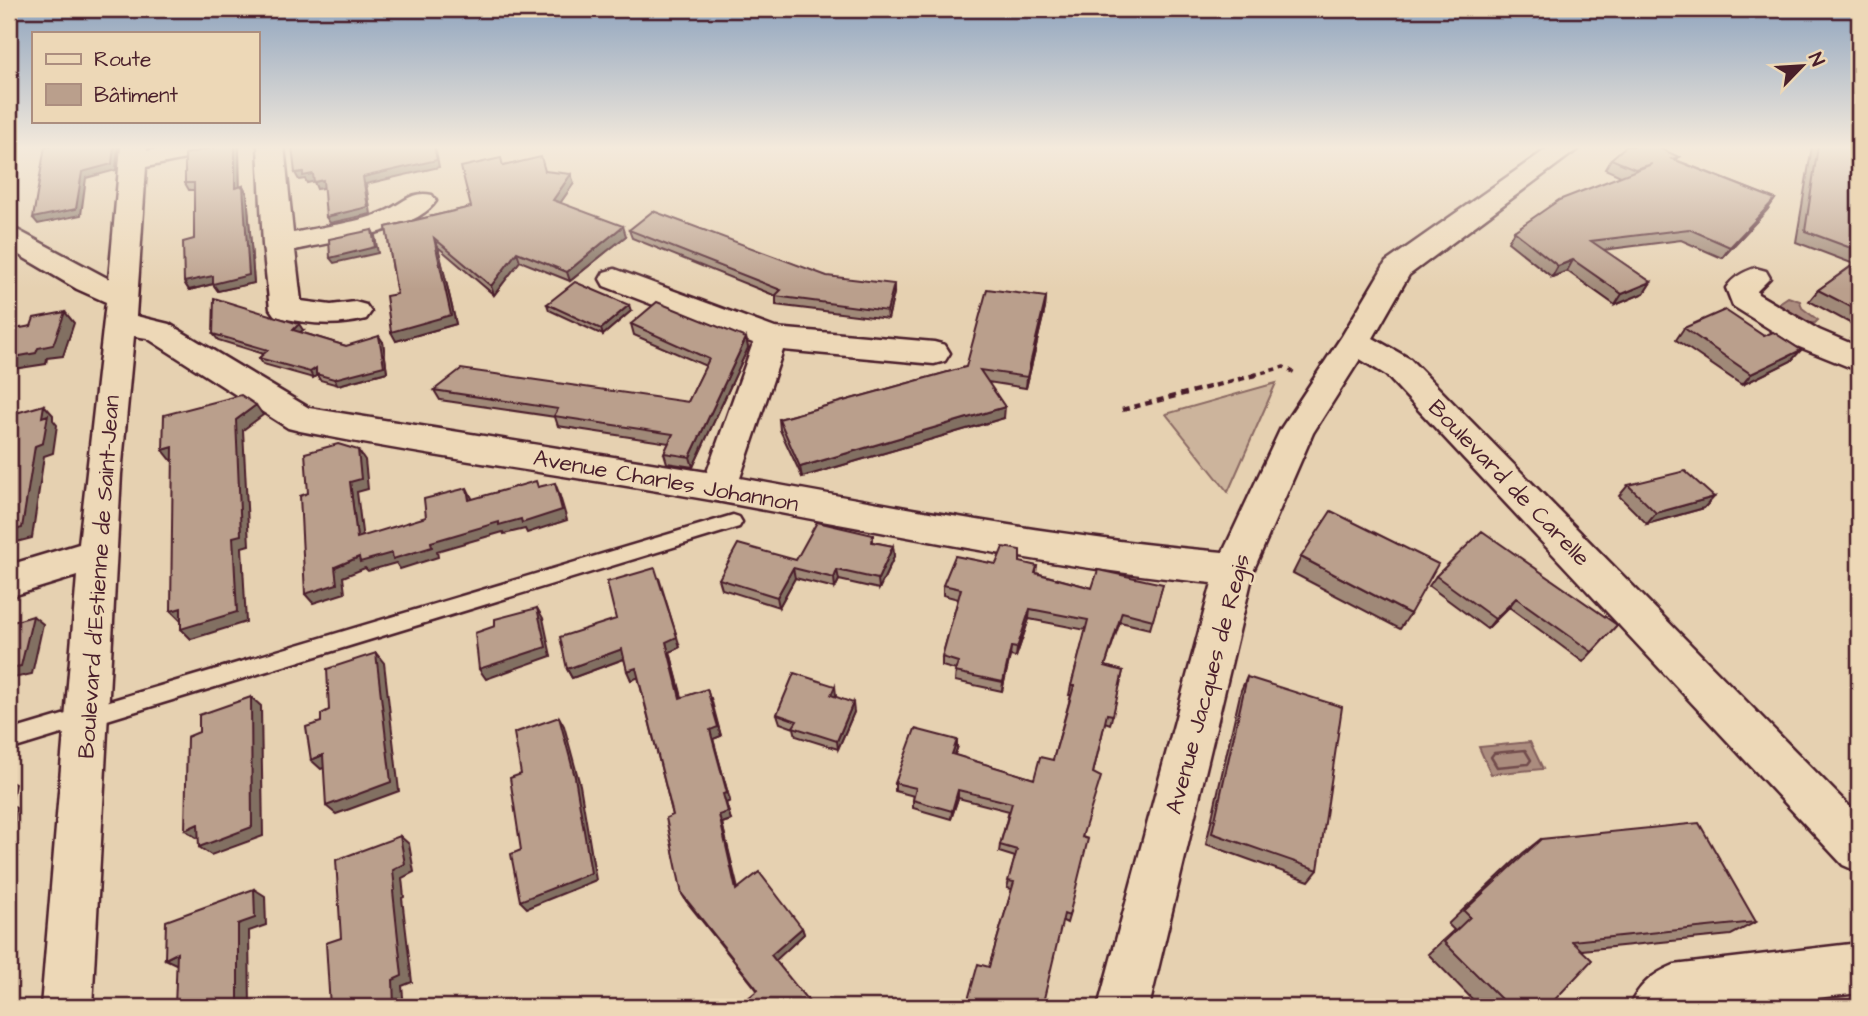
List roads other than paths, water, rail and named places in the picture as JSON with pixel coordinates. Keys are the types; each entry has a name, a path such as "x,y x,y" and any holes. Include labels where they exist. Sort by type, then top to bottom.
{"street":[{"name":"Boulevard d'Estienne de Saint-Jean","path":"66,1007 103,474 121,311 130,193"},
{"path":"274,193 286,309 331,315 355,312"},
{"path":"1355,342 1397,269 1503,193"},
{"path":"278,245 395,218 422,201"},
{"name":"Avenue Charles Johannon","path":"9,237 88,282 141,327 158,331 300,419 719,488 942,528 1169,563 1236,569"},
{"path":"1755,278 1741,288 1744,299 1808,338 1859,360"},
{"path":"615,279 771,338 934,353"},
{"path":"719,488 771,338"},
{"name":"Avenue Jacques de Regis","path":"1123,1007 1236,569 1297,430 1355,342"},
{"name":"Boulevard de Carelle","path":"1355,342 1398,367 1859,849"},
{"path":"9,581 98,554"},
{"path":"1655,1007 1674,990 1859,968"}],"lane":[{"path":"9,741 733,522"}],"water":[{"path":"1788,297 1800,301 1802,308 1818,320 1815,323 1803,323 1776,305"},
{"path":"1530,742 1543,769 1491,774 1479,747"}]}
